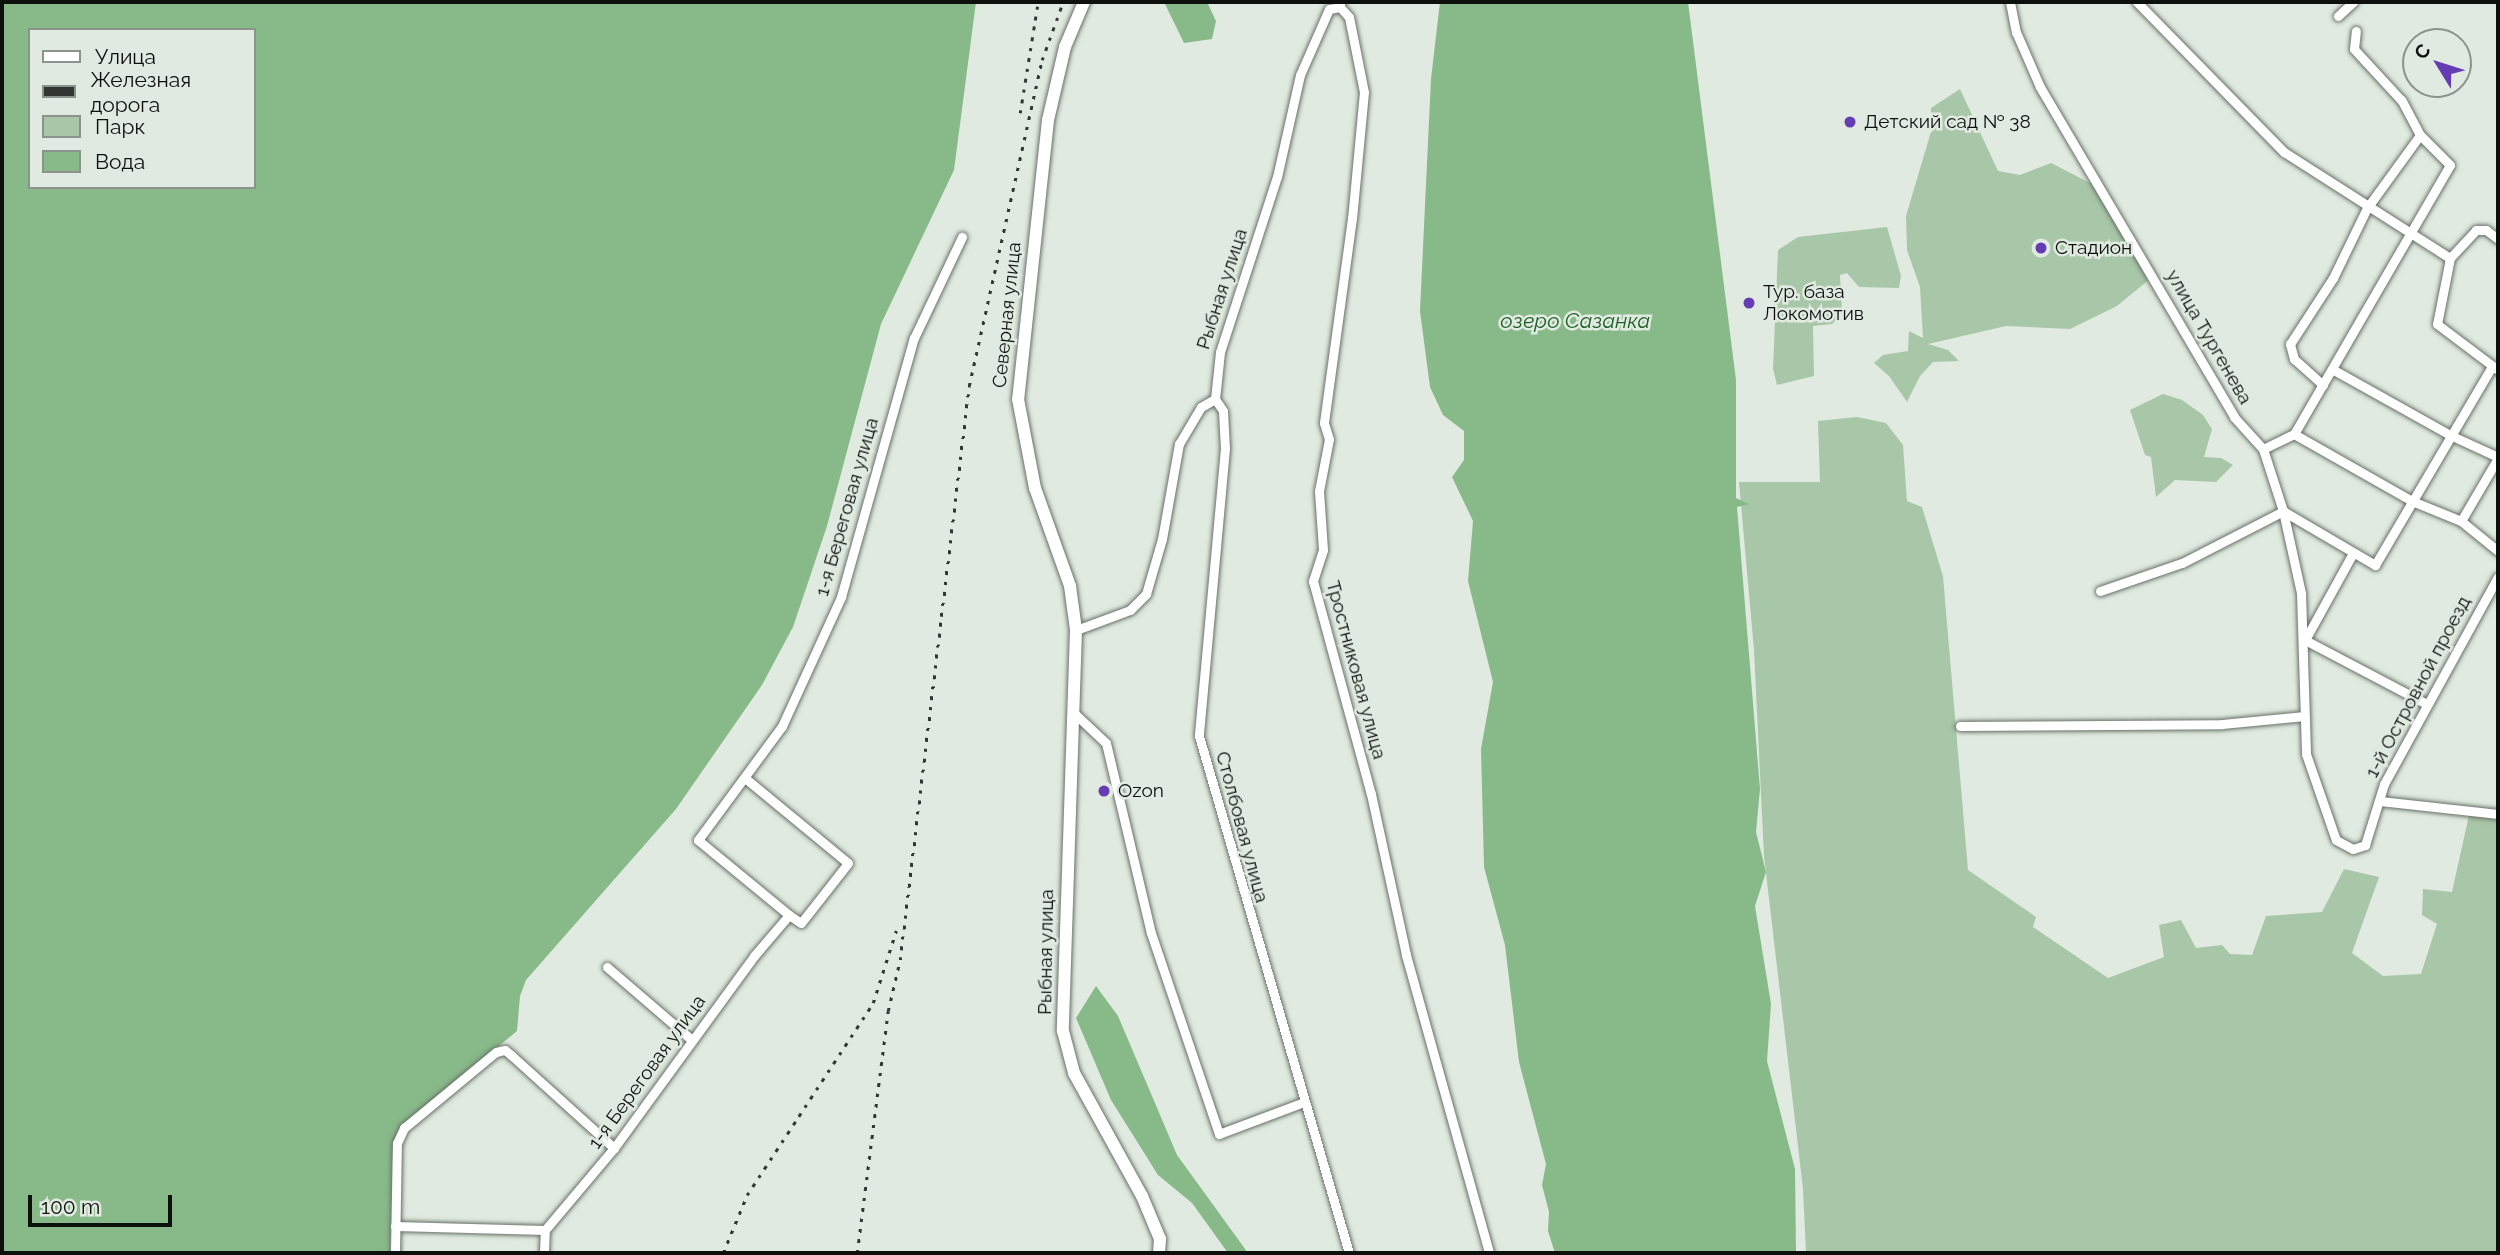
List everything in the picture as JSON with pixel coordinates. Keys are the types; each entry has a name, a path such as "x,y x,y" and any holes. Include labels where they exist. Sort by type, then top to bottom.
{"street":[{"name":"Северная улица","path":"1076,630 1070,586 1035,488 1017,399 1048,120 1065,47 1084,2"},
{"name":"улица Тургенева","path":"2010,2 2016,32 2040,87 2234,417 2263,449"},
{"path":"2137,2 2284,152 2367,208 2450,258"},
{"path":"2338,16 2353,2"},
{"name":"Рыбная улица","path":"1215,399 1220,352 1277,177 1300,75 1329,9 1340,4"},
{"name":"Тростниковая улица","path":"1340,4 1349,17 1364,92 1352,218 1324,423 1329,439 1319,491 1323,550 1312,581 1371,794 1403,943 1489,1253"},
{"path":"1960,726 2222,724 2305,716 2305,640 2301,593 2283,511 2263,449 2294,434 2450,164 2420,135 2401,100 2354,49 2356,31"},
{"path":"2323,385 2294,359 2290,344 2333,278 2367,208 2420,135"},
{"path":"2283,511 2375,565 2449,435 2495,368 2437,324 2450,258 2476,230 2486,230 2498,239"},
{"name":"1-я Береговая улица","path":"545,1230 614,1148 692,1040 789,915 698,840 746,779 791,709 841,597 914,338 962,237"},
{"path":"2332,369 2449,435 2498,457 2461,521"},
{"path":"1076,630 1130,610 1146,594 1162,539 1179,444 1201,407 1215,399"},
{"name":"Столбовая улица","path":"1215,399 1223,411 1225,448 1199,736 1349,1253"},
{"path":"2294,434 2412,501 2461,521 2498,551"},
{"path":"2100,591 2182,563 2283,511"},
{"path":"2305,640 2353,553"},
{"name":"1-й Островной проезд","path":"2305,716 2306,754 2336,841 2353,849 2365,845 2384,785 2498,578"},
{"name":"Рыбная улица","path":"1076,630 1063,1031 1074,1073 1142,1196 1160,1239 1160,1253"},
{"path":"2305,640 2427,704"},
{"path":"1074,713 1106,743 1151,933 1219,1134 1304,1102"},
{"path":"746,779 848,863 801,923 789,915"},
{"path":"2380,801 2498,814"},
{"path":"607,967 692,1040"},
{"path":"395,1253 397,1143 404,1128 496,1052 505,1050 614,1148"},
{"path":"395,1226 545,1230 544,1253"}],"green space":[{"path":"1960,89 1998,171 2020,175 2051,163 2094,185 2151,278 2117,306 2070,329 2006,326 1928,344 1948,350 1959,361 1933,362 1920,376 1907,402 1889,376 1874,363 1883,355 1908,351 1909,331 1923,338 1920,287 1907,250 1906,216 1930,135 1931,108"},
{"path":"1887,227 1901,276 1899,288 1859,287 1847,273 1840,275 1842,314 1832,324 1813,326 1814,376 1777,385 1773,369 1778,250 1798,237"},
{"path":"2163,394 2182,400 2203,415 2212,429 2204,457 2221,458 2233,465 2216,482 2175,480 2156,497 2151,457 2145,455 2130,410"},
{"path":"1857,417 1886,423 1903,445 1907,501 1922,507 1943,576 1968,870 2036,917 2033,927 2108,978 2164,957 2159,925 2181,920 2196,948 2222,945 2230,954 2252,955 2266,916 2322,912 2344,869 2379,877 2352,953 2383,976 2421,974 2437,924 2422,915 2423,889 2452,892 2469,815 2498,819 2498,1253 1806,1253 1803,1189 1764,856 1754,650 1739,482 1820,482 1818,421"}],"water":[{"path":"2,2 976,2 954,170 881,324 827,526 793,627 762,685 676,809 526,980 520,996 517,1031 411,1118 393,1149 390,1253 2,1253"},
{"path":"1164,2 1207,2 1216,21 1212,39 1184,43"},
{"name":"озеро Сазанка","path":"1440,2 1688,2 1736,380 1736,498 1749,504 1737,507 1760,789 1756,832 1766,872 1755,906 1771,1004 1767,1061 1795,1169 1796,1253 1555,1253 1548,1231 1549,1212 1542,1185 1546,1164 1519,1062 1505,945 1484,867 1481,749 1493,682 1468,581 1473,521 1452,477 1464,460 1464,431 1443,415 1430,387 1420,311 1431,79"},
{"path":"1096,986 1118,1016 1177,1155 1248,1253 1228,1253 1192,1203 1158,1175 1111,1100 1076,1018"}],"railway":[{"path":"1020,113 1038,2"},
{"path":"857,1253 888,1011 900,960 969,386 1042,60 1063,2"},
{"path":"723,1253 747,1195 873,1003 896,931"}],"place":[{"name":"Детский сад № 38","path":"1850,122"},
{"name":"Стадион","path":"2041,248"},
{"name":"Тур. база Локомотив","path":"1749,303"},
{"name":"Ozon","path":"1104,791"}]}
